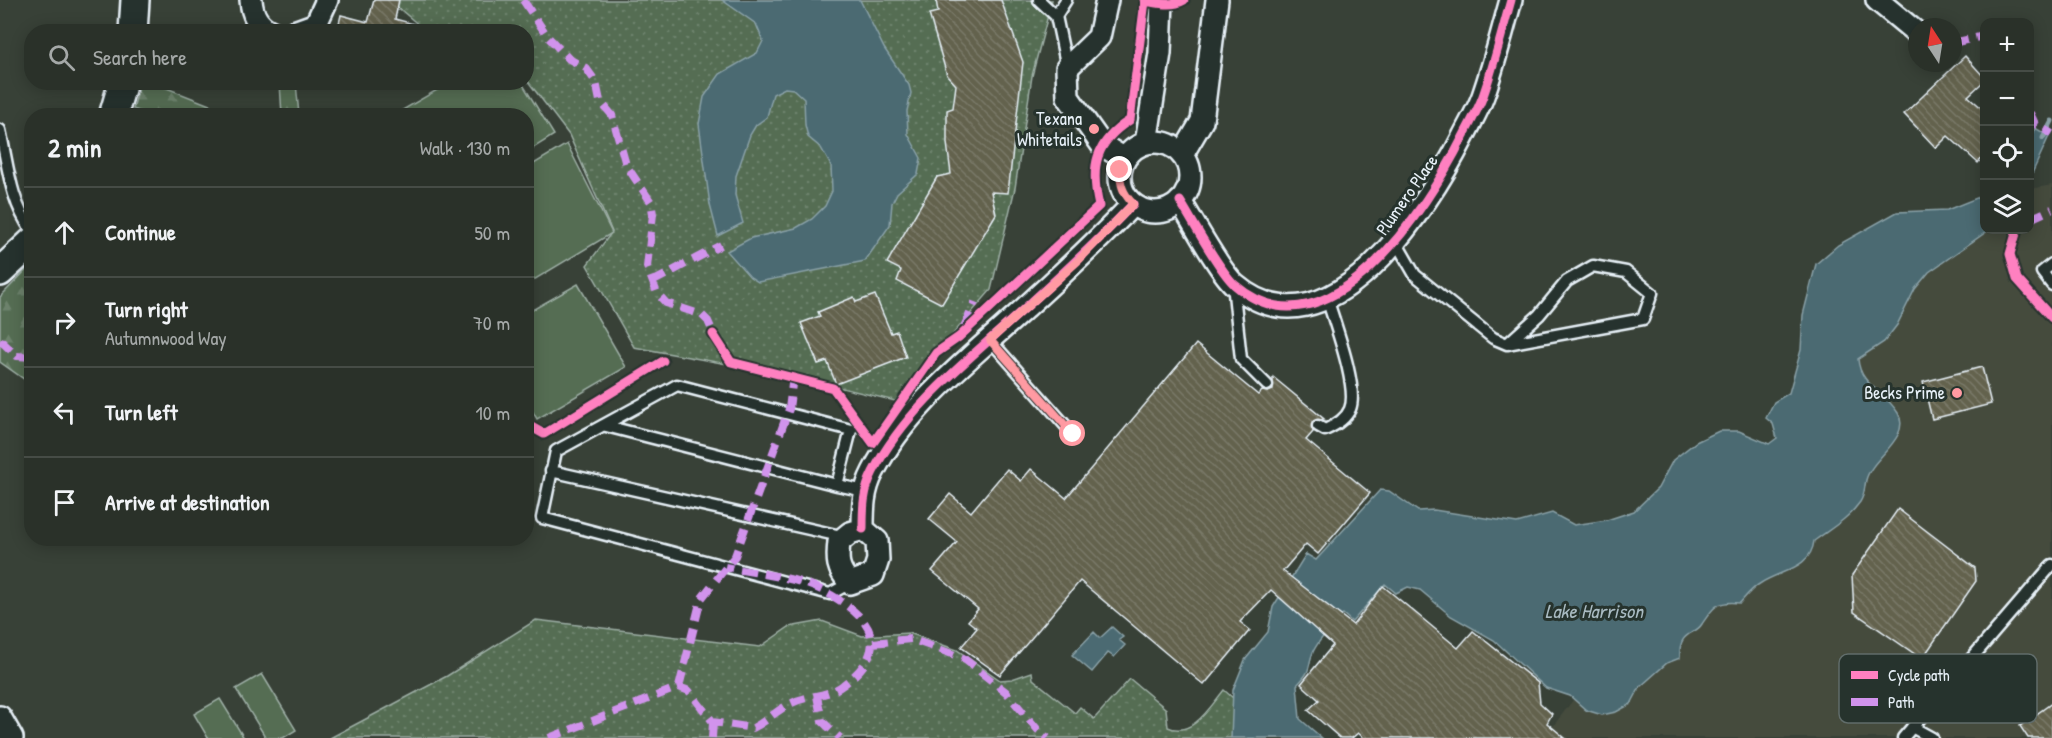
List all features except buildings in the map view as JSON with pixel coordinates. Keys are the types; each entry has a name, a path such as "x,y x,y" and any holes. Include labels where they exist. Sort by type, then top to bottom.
{"street":[{"path":"134,24 135,0"},
{"path":"251,0 252,9 260,24"},
{"path":"316,24 327,0"},
{"path":"1107,0 1100,37 1067,68 1068,97 1102,145 1125,159"},
{"path":"1146,143 1160,53 1162,0"},
{"path":"1182,155 1202,121 1217,0"},
{"name":"Plumero Place","path":"1180,201 1233,284 1253,297 1276,306 1301,306 1327,298 1362,275 1396,242 1440,181 1483,98 1511,0"},
{"path":"1877,0 1908,26"},
{"path":"115,108 121,90"},
{"path":"1146,143 1166,144 1182,155 1190,175 1186,191 1180,201 1156,212 1144,210 1133,204 1124,194 1120,182 1120,170 1125,159 1135,148 1146,143"},
{"path":"854,533 866,491 891,442 918,408 1080,259 1133,204"},
{"path":"0,272 24,250"},
{"path":"854,533 872,534 877,541 878,560 873,575 850,583 840,572 837,560 839,542 854,533"},
{"path":"0,717 12,738"}],"lane":[{"path":"1039,0 1056,16 1067,68"},
{"path":"1056,16 1066,0"},
{"path":"0,130 12,195 24,217"},
{"path":"1396,242 1414,275 1493,338 1507,344 1644,319 1652,293 1626,272 1593,266 1567,281 1539,315 1507,344"},
{"path":"2052,264 2042,272 2052,285"},
{"path":"1233,284 1240,359 1267,384"},
{"path":"1318,426 1324,430 1336,425 1350,409 1352,383 1327,298"},
{"path":"990,340 1073,434"},
{"path":"837,485 851,430 676,385 606,426 556,451 542,518 831,594 850,583"},
{"path":"606,426 866,491"},
{"path":"550,471 854,533"},
{"path":"1975,654 2052,565"},
{"path":"1903,738 1915,723"},
{"path":"1912,727 1932,738"}],"shaded area":[{"path":"2052,185 2052,738 1544,738 1646,605 1802,453 1902,270 1980,232 1980,234 2034,234 2034,188"}],"green space":[{"path":"389,0 1052,0 1032,76 1015,188 991,290 895,401 793,376 634,347 587,265 612,232 569,135 534,89 534,24 418,24"},
{"path":"138,90 172,90 217,108 133,108"},
{"path":"280,90 297,90 298,108 282,108"},
{"path":"437,90 526,90 554,135 534,148 534,108 406,108"},
{"path":"567,144 612,233 534,280 534,164"},
{"path":"24,272 24,379 0,362 0,297"},
{"path":"578,284 626,367 537,419 534,414 534,309"},
{"path":"536,620 760,647 789,627 822,621 862,636 909,633 957,650 1000,680 1012,679 1032,672 1033,679 1075,713 1080,707 1094,719 1130,679 1166,709 1168,727 1177,729 1193,725 1224,690 1278,738 330,738 447,676"},
{"path":"262,674 296,730 283,738 266,738 236,689"},
{"path":"220,699 244,738 208,738 194,714"}],"water":[{"path":"722,0 860,0 884,48 909,85 911,93 907,111 908,134 921,158 918,174 897,193 892,203 890,225 865,261 758,282 750,277 727,251 751,238 796,228 812,219 825,206 832,191 831,166 821,148 808,137 804,99 793,89 785,88 773,94 767,117 756,125 750,135 736,176 735,195 743,223 718,236 710,205 699,124 704,97 720,74 757,53 763,41 756,24"},
{"path":"2035,128 2049,136 2034,169"},
{"name":"Lake Harrison","path":"1980,197 1980,234 1983,234 1929,272 1915,289 1897,325 1884,342 1858,359 1863,376 1893,405 1901,422 1900,431 1895,439 1869,472 1860,502 1844,519 1814,541 1812,550 1801,563 1758,585 1740,603 1716,606 1699,628 1684,638 1680,658 1667,663 1640,687 1631,704 1616,712 1602,715 1586,710 1570,696 1546,688 1494,640 1451,616 1420,590 1408,587 1396,593 1385,584 1352,622 1343,614 1326,632 1313,652 1307,672 1297,685 1300,719 1322,738 1231,738 1233,690 1245,660 1268,632 1273,607 1306,554 1316,560 1380,490 1389,491 1418,511 1434,510 1517,523 1552,513 1574,525 1607,520 1634,511 1658,488 1673,460 1696,442 1719,431 1739,431 1769,444 1777,438 1773,424 1766,418 1774,402 1789,393 1801,350 1803,315 1816,264 1838,245 1897,212 1947,210"},
{"path":"1112,627 1123,637 1119,640 1125,645 1114,657 1108,653 1092,672 1072,655 1094,632 1100,638"}],"waterway":[{"path":"2043,138 2052,121"}],"marked path":[{"path":"523,0 548,37 569,59 586,68 596,82 600,101 612,115 626,165 651,202 653,214 647,267 657,293 666,303 702,315 708,321 715,337"},
{"path":"1962,41 1980,37"},
{"path":"2034,122 2052,134"},
{"path":"2034,217 2052,209"},
{"path":"652,282 721,245"},
{"path":"964,327 975,302"},
{"path":"0,340 17,356 24,356"},
{"path":"679,687 701,599 735,556 789,409 793,376"},
{"path":"549,738 679,687 689,691 713,722 753,728 792,703 837,689 858,672 867,660 871,648 871,637 867,626 858,615 831,595 793,580 725,567"},
{"path":"873,643 911,639 963,658 1006,692 1038,730 1048,738"},
{"path":"817,696 822,721 840,738"},
{"path":"712,738 713,722"}],"cycle path":[{"path":"713,334 731,362 833,388 873,443 936,353 959,337 1099,206 1095,179 1098,157 1109,137 1130,120 1145,1 1170,4 1184,0"},
{"path":"1180,201 1214,258 1235,285 1270,304 1305,305 1339,292 1371,267 1400,235 1447,166 1483,96 1511,0"},
{"path":"863,529 864,500 873,472 886,449 918,408 956,370 1060,276 1133,204"},
{"path":"2016,234 2010,254 2017,279 2052,318"},
{"path":"534,428 544,434 663,361"}],"place":[{"name":"Texana Whitetails","path":"1094,129"},
{"name":"Becks Prime","path":"1957,393"}],"route":[{"path":"1073,434 990,340 1080,259 1133,204 1124,194 1120,182 1120,170"}]}
